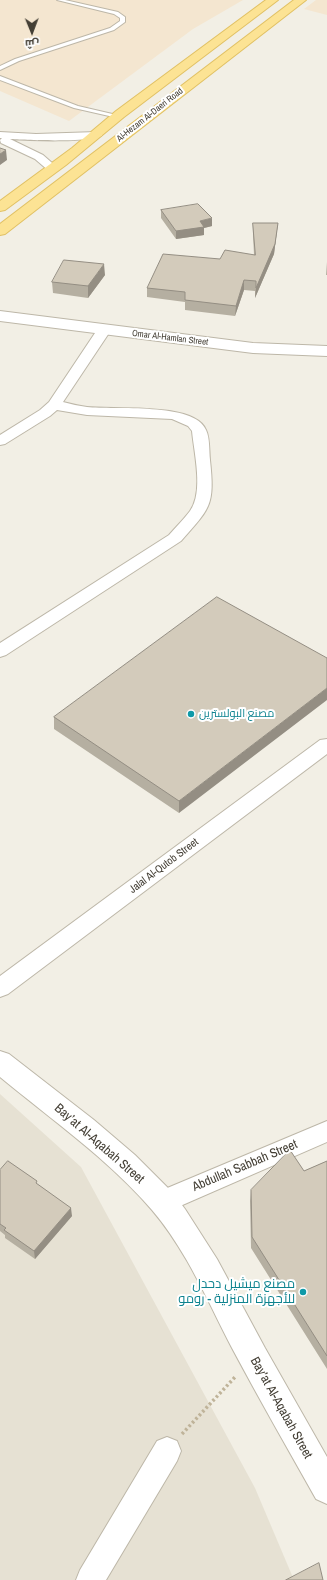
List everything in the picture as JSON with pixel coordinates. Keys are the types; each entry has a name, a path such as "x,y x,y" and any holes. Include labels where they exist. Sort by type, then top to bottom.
{"main road":[{"name":"Al-Hezam Al-Daeri Road","path":"0,207 53,169 97,135 118,116 273,0"},
{"name":"Al-Hezam Al-Daeri Road","path":"0,231 300,0"}],"street":[{"path":"0,135 23,138 52,138 97,135"},
{"path":"0,138 39,157 53,169"},
{"name":"Omar Al-Hamlan Street","path":"4,315 104,330 253,348 327,351"},
{"path":"0,441 45,413 54,405 104,330"},
{"path":"0,651 175,538 198,512 204,499 205,486 199,430 193,423 174,415 86,411 54,405"},
{"name":"Jalal Al-Qutob Street","path":"0,988 327,745"},
{"name":"Bay’at Al-Aqabah Street","path":"3,1070 66,1113 128,1166 162,1202 181,1225 197,1251 271,1391 327,1488"},
{"name":"Abdullah Sabbah Street","path":"162,1202 327,1131"},
{"path":"90,1580 167,1451"}],"lane":[{"path":"0,68 18,60 112,30 122,22 123,17 116,13 58,0"},
{"path":"0,78 76,107 118,116"}],"path":[{"path":"167,1451 236,1376"}],"shaded area":[{"path":"0,0 243,0 193,29 69,121 0,91"},
{"path":"316,0 327,0 327,15 304,9"},
{"path":"0,1094 81,1167 255,1488 294,1580 0,1580"}],"building":[{"path":"0,148 6,150 0,154"},
{"path":"198,204 212,218 200,221 204,227 176,231 161,210"},
{"path":"253,223 278,223 275,244 256,288 256,281 244,280 236,306 185,300 185,292 147,288 163,254 220,259 225,250 255,255"},
{"path":"64,260 104,264 88,286 52,282"},
{"name":"مصنع البولسترين","path":"217,597 327,658 327,688 179,801 54,717"},
{"name":"مصنع ميشيل دحدل للأجهزة المنزلية - رومو","path":"290,1150 304,1171 327,1161 327,1356 252,1237 251,1190"},
{"path":"8,1161 37,1181 36,1183 71,1208 34,1251 4,1230 6,1228 0,1224 0,1170"},
{"path":"319,1563 323,1580 286,1580"}],"place":[{"name":"مصنع البولسترين","path":"191,714"},
{"name":"مصنع ميشيل دحدل للأجهزة المنزلية - رومو","path":"303,1292"}]}
